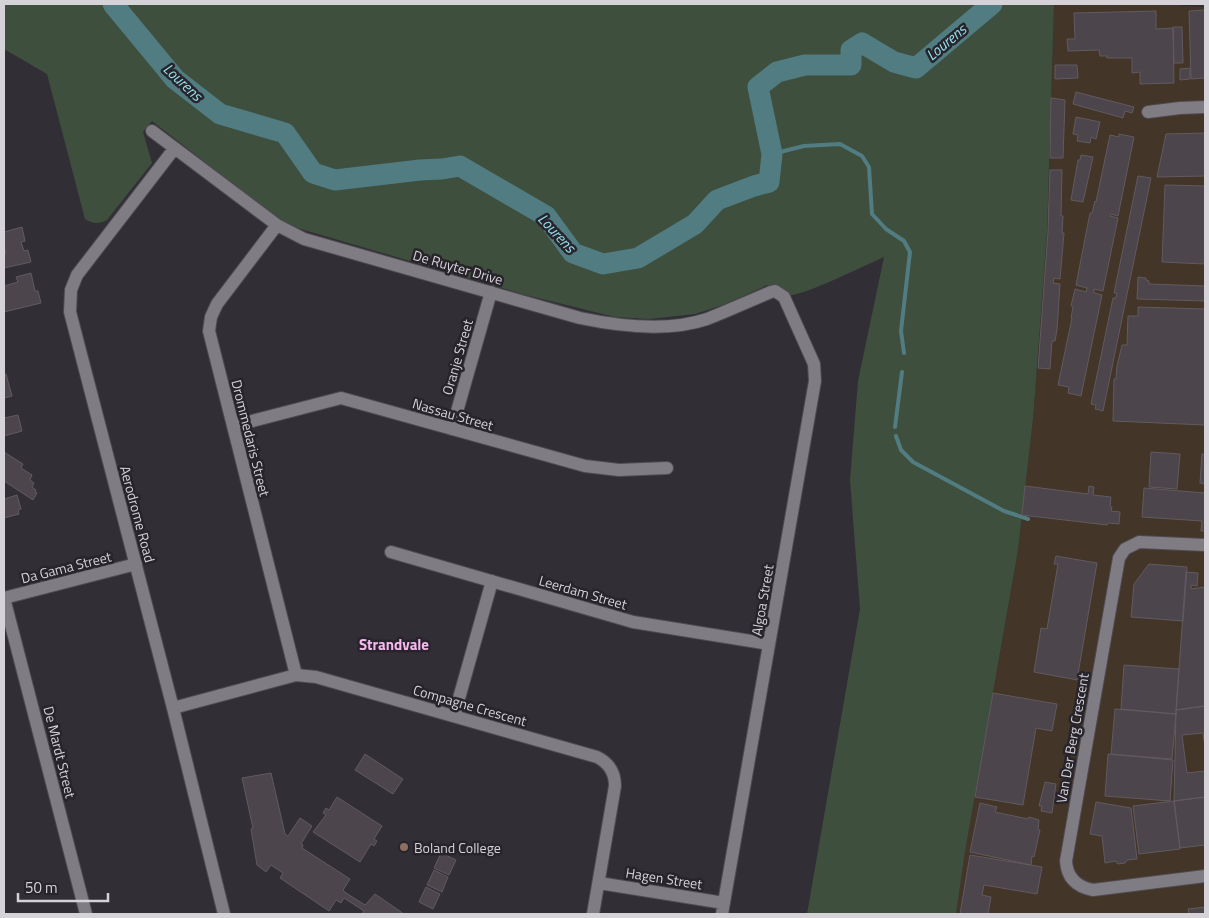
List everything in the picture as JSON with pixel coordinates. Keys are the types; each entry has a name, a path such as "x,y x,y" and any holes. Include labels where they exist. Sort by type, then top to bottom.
{"street":[{"path":"1148,112 1205,107"},
{"name":"De Ruyter Drive","path":"152,131 277,226 304,239 580,318 617,324 671,325 705,319 770,292 775,291 784,297"},
{"name":"Aerodrome Road","path":"174,149 77,275 70,297 71,320 174,708 224,914"},
{"name":"Drommedaris Street","path":"277,226 217,304 211,317 210,338 296,675"},
{"name":"Oranje Street","path":"452,429 492,292"},
{"name":"Algoa Street","path":"723,908 816,375 814,364 784,297"},
{"name":"Nassau Street","path":"233,426 341,398 584,466 619,470 667,468"},
{"name":"Van Der Berg Crescent","path":"1205,545 1140,542 1125,549 1119,558 1066,861 1069,876 1074,882 1081,887 1093,890 1205,876"},
{"name":"Leerdam Street","path":"391,552 633,622 769,644"},
{"name":"Da Gama Street","path":"4,598 136,564"},
{"path":"454,716 492,581"},
{"name":"De Mardt Street","path":"4,598 86,914"},
{"name":"Compagne Crescent","path":"174,708 296,675 316,677 592,755 607,764 613,774 615,786 593,914"},
{"name":"Hagen Street","path":"599,883 723,908"}],"shaded area":[{"path":"1054,4 1178,4 1182,6 1205,7 1205,914 956,914 965,852 1018,550 1033,419 1047,232"}],"green space":[{"path":"4,4 1054,4 1047,232 1033,419 1018,550 965,852 956,914 807,914 860,609 850,480 858,381 884,257 817,287 790,296 777,295 767,285 726,304 695,314 649,319 615,317 526,295 294,227 270,213 152,121 143,132 152,163 107,220 93,223 85,219 47,74 4,49"}],"building":[{"path":"1205,10 1205,78 1191,79 1189,11"},
{"path":"1156,11 1156,29 1173,28 1174,83 1140,84 1140,72 1132,73 1132,58 1107,58 1107,56 1100,56 1099,50 1068,51 1067,39 1075,39 1074,13"},
{"path":"1173,27 1182,27 1183,63 1174,63"},
{"path":"1055,65 1077,65 1078,78 1055,79"},
{"path":"1190,68 1190,79 1180,80 1180,69"},
{"path":"1076,92 1134,107 1132,113 1125,111 1123,118 1073,104"},
{"path":"1051,98 1065,100 1063,158 1050,158"},
{"path":"1076,117 1100,122 1096,139 1091,137 1090,143 1077,141 1078,135 1073,134"},
{"path":"1205,133 1205,176 1157,177 1166,134"},
{"path":"1119,134 1134,137 1118,216 1111,214 1110,216 1118,218 1103,291 1094,289 1094,293 1102,295 1081,396 1068,393 1069,387 1058,385 1072,318 1073,307 1071,306 1075,289 1086,292 1087,288 1076,285 1090,213 1092,213 1096,202 1110,135 1119,137"},
{"path":"1081,155 1093,157 1083,202 1071,200 1078,160 1080,160"},
{"path":"1050,170 1062,170 1061,216 1063,216 1062,233 1064,233 1060,279 1054,278 1053,283 1060,284 1057,330 1055,341 1052,341 1050,369 1038,368 1048,232"},
{"path":"1138,176 1151,178 1103,411 1095,409 1096,405 1091,404 1113,298 1116,298 1117,293 1114,293"},
{"path":"1165,185 1205,186 1205,264 1162,262"},
{"path":"22,227 25,241 21,242 24,251 28,250 31,262 4,268 4,254 6,254 4,232"},
{"path":"31,273 35,291 38,291 41,303 4,312 4,286 18,282 16,277"},
{"path":"1138,277 1146,278 1149,284 1205,286 1205,301 1137,299"},
{"path":"1138,307 1205,309 1205,425 1113,421 1114,379 1116,379 1122,345 1127,345 1128,316 1138,316"},
{"path":"4,374 6,374 12,396 4,398"},
{"path":"18,415 22,431 4,436 4,418"},
{"path":"4,452 23,464 21,468 32,475 30,480 34,483 32,487 37,493 33,500 4,481"},
{"path":"1151,452 1180,454 1177,489 1149,487"},
{"path":"1202,454 1205,454 1205,484 1200,483"},
{"path":"1025,486 1088,494 1089,486 1094,487 1093,495 1111,497 1111,511 1120,512 1119,524 1108,523 1107,525 1022,515"},
{"path":"1144,488 1205,493 1205,531 1201,531 1202,521 1142,517"},
{"path":"17,495 21,509 18,510 19,514 4,518 4,499"},
{"path":"1056,556 1097,563 1077,680 1034,672 1041,628 1047,629 1058,564 1054,564"},
{"path":"1149,564 1187,567 1183,621 1131,617 1134,584"},
{"path":"1186,572 1198,573 1197,586 1191,585 1191,589 1205,587 1205,706 1176,710"},
{"path":"1124,665 1179,669 1176,714 1121,709"},
{"path":"993,693 1057,704 1052,731 1036,728 1023,805 975,797"},
{"path":"1205,706 1205,747 1203,733 1182,735 1187,773 1205,771 1205,797 1174,801 1176,710"},
{"path":"1115,709 1176,714 1172,759 1111,754"},
{"path":"365,754 403,779 393,794 355,770"},
{"path":"1108,754 1173,760 1170,801 1105,796"},
{"path":"271,773 285,834 288,836 300,818 312,826 301,844 303,845 302,848 350,879 343,890 346,893 365,905 375,894 404,914 362,914 364,911 344,898 341,903 336,900 329,911 280,878 283,873 271,865 266,872 257,865 251,829 253,828 242,778"},
{"path":"1045,782 1056,784 1052,813 1041,811 1042,806 1039,806"},
{"path":"337,797 382,826 374,839 377,841 374,846 371,844 360,862 313,832 326,815 323,813 326,808 329,810"},
{"path":"1205,797 1205,845 1180,848 1174,801"},
{"path":"1174,801 1180,849 1139,854 1133,806"},
{"path":"1096,802 1131,808 1137,859 1127,860 1125,863 1118,864 1115,861 1105,863 1102,836 1090,834"},
{"path":"980,803 997,807 995,812 1039,820 1038,830 1040,830 1031,865 970,852"},
{"path":"441,853 456,860 449,875 434,868"},
{"path":"970,855 1042,867 1037,894 984,885 982,895 991,897 988,914 960,914"},
{"path":"434,870 448,877 442,892 427,885"},
{"path":"426,887 440,894 433,909 419,902"},
{"path":"1205,907 1205,914 1189,914 1188,909"}],"waterway":[{"name":"Lourens","path":"113,4 175,79 220,114 285,133 313,173 335,180 460,166 546,216 573,253 603,264 638,258 695,224 717,200 769,182 772,154 758,87 777,72 805,65 851,65 851,50 862,43 894,62 916,68 992,4"},
{"path":"772,154 804,146 840,144 862,156 869,167 872,214 886,229 904,241 910,252 901,331 904,353"},
{"path":"895,427 902,372"},
{"path":"896,436 901,450 913,462 1004,511 1028,519"}],"place":[{"name":"Boland College","path":"404,847"}],"district":[{"name":"Strandvale","path":"394,644"}]}
